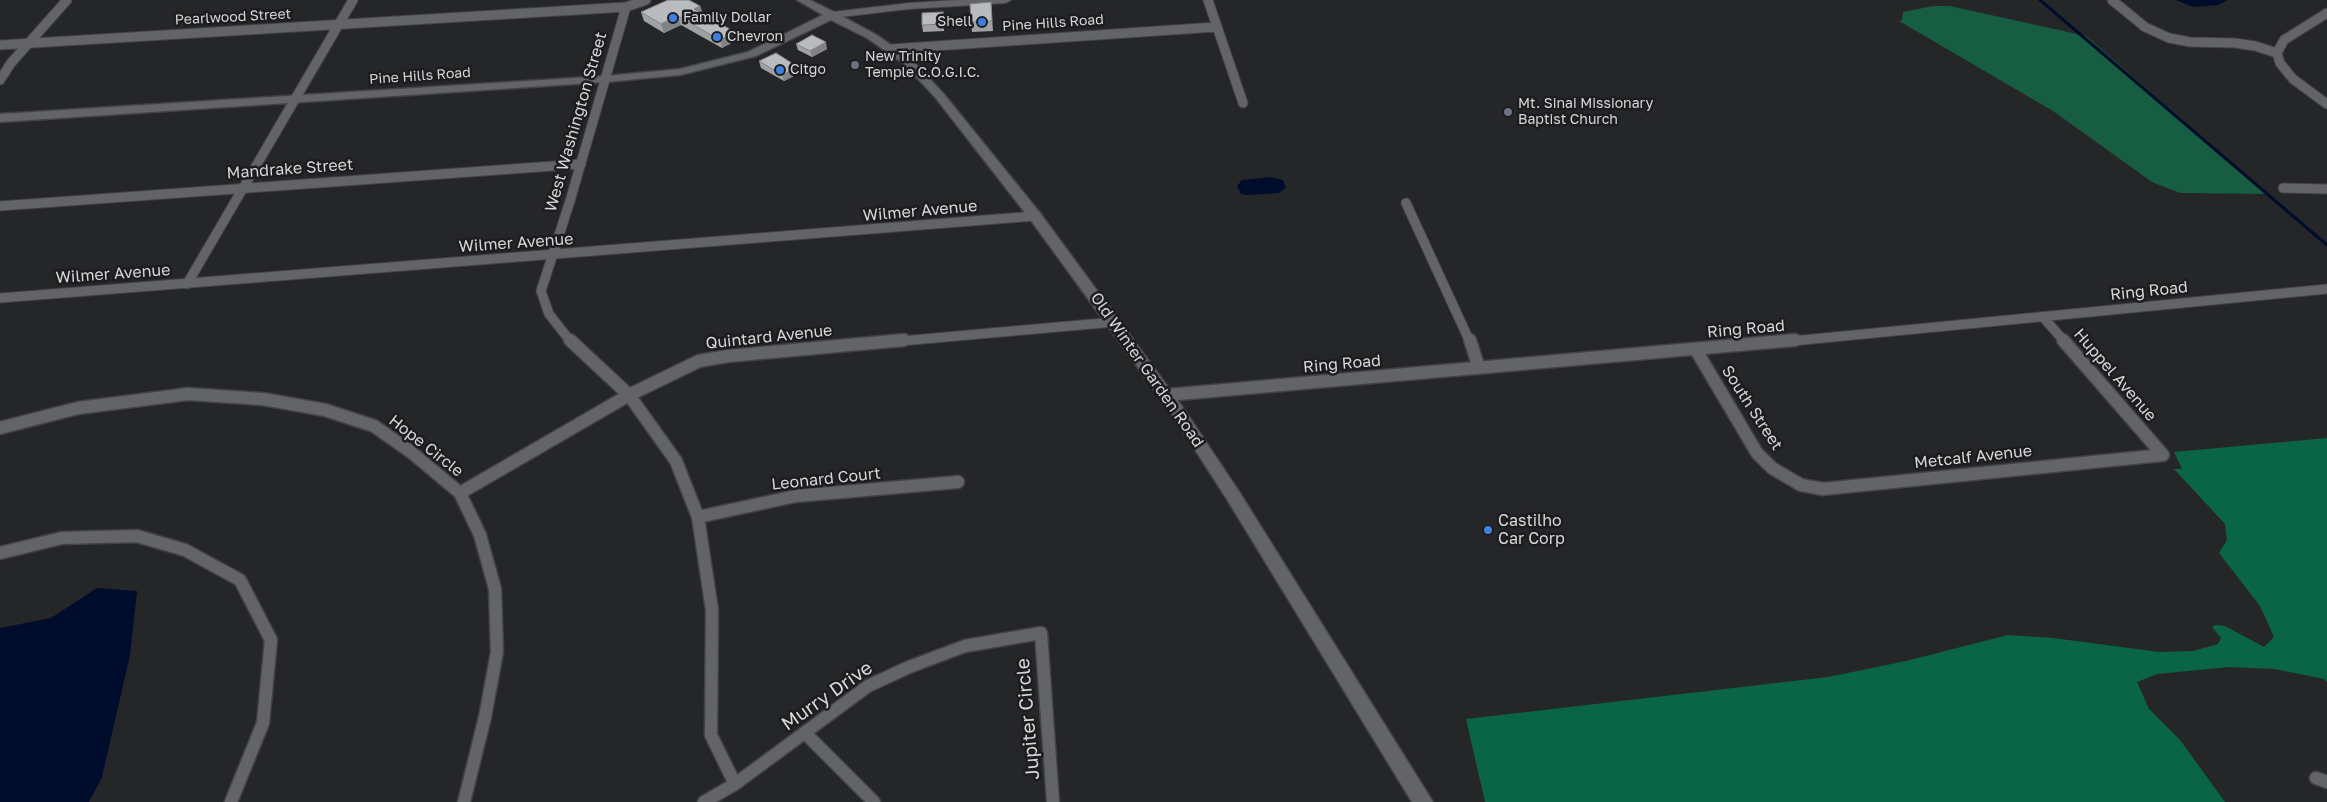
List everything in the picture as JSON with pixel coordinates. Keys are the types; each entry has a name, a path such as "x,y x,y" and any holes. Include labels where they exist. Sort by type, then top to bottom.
{"main road":[{"name":"Old Winter Garden Road","path":"802,0 853,25 892,49 923,77 1035,216 1167,395 1239,504 1423,802"},
{"name":"Pine Hills Road","path":"0,118 606,79 680,72 752,54 832,15"}],"street":[{"path":"0,80 28,43 67,0"},
{"path":"188,284 353,0"},
{"name":"Pearlwood Street","path":"0,45 626,6 646,0"},
{"path":"832,15 909,3 1006,0"},
{"path":"1208,0 1243,103"},
{"path":"2112,0 2145,27 2169,38 2190,42 2234,43 2255,46 2277,53"},
{"name":"West Washington Street","path":"626,6 581,164 541,291 549,314 567,338 629,395 676,461 698,517 712,610 710,735 735,784"},
{"path":"2327,13 2284,40 2277,53 2280,63 2293,79 2327,104"},
{"name":"Pine Hills Road","path":"892,49 1216,27"},
{"name":"Mandrake Street","path":"0,206 581,164"},
{"path":"2283,188 2327,189"},
{"path":"1406,202 1468,336 1480,368"},
{"name":"Wilmer Avenue","path":"0,298 1035,216"},
{"name":"Ring Road","path":"1167,395 1696,350 2327,289"},
{"name":"Huppel Avenue","path":"2043,317 2163,455"},
{"name":"Quintard Avenue","path":"460,493 629,395 699,361 728,356 1114,322"},
{"name":"South Street","path":"1696,350 1757,453 1772,468 1788,478"},
{"name":"Hope Circle","path":"0,428 78,408 188,394 263,399 325,410 374,426 411,452 460,493 480,535 495,589 496,652 485,716 464,802"},
{"name":"Metcalf Avenue","path":"1788,478 1801,485 1823,489 2163,455"},
{"name":"Leonard Court","path":"698,517 796,496 958,482"},
{"path":"0,553 62,538 137,536 185,550 240,580 271,640 263,723 231,802"},
{"name":"Murry Drive","path":"704,802 735,784 868,686 910,666 965,646 1041,633"},
{"name":"Jupiter Circle","path":"1041,633 1053,802"},
{"path":"806,733 874,802"}],"green space":[{"path":"1933,6 1950,6 2086,36 2268,194 2180,193 2152,182 2053,111 1899,21 1902,20 1903,12"},
{"path":"2327,438 2327,682 2324,679 2275,669 2229,667 2157,674 2137,682 2149,709 2180,740 2225,802 1485,802 1466,719 1828,677 1906,661 2008,635 2053,638 2159,652 2193,651 2218,644 2221,638 2212,627 2215,625 2225,626 2264,647 2274,637 2260,606 2219,553 2227,540 2225,524 2174,469 2182,469 2174,452"}],"water":[{"path":"2176,0 2228,0 2218,5 2193,7"},
{"path":"1270,177 1283,180 1286,188 1279,193 1247,195 1241,194 1237,186 1242,180"},
{"path":"97,588 137,591 130,655 102,777 89,802 0,802 0,628 51,618"}],"building":[{"path":"668,0 689,0 700,6 694,9 735,32 720,40 678,16 661,24 641,12"},
{"path":"991,2 992,21 971,22 970,4"},
{"path":"943,12 943,24 922,25 922,13"},
{"path":"812,35 826,42 810,51 796,44"},
{"path":"776,53 798,67 782,75 759,61"}],"waterway":[{"path":"2040,0 2327,245"}],"place":[{"name":"Family Dollar","path":"673,18"},
{"name":"Shell","path":"982,22"},
{"name":"Chevron","path":"717,37"},
{"name":"New Trinity Temple C.O.G.I.C.","path":"855,65"},
{"name":"Citgo","path":"780,70"},
{"name":"Mt. Sinai Missionary Baptist Church","path":"1508,112"},
{"name":"Castilho Car Corp","path":"1488,530"}]}
